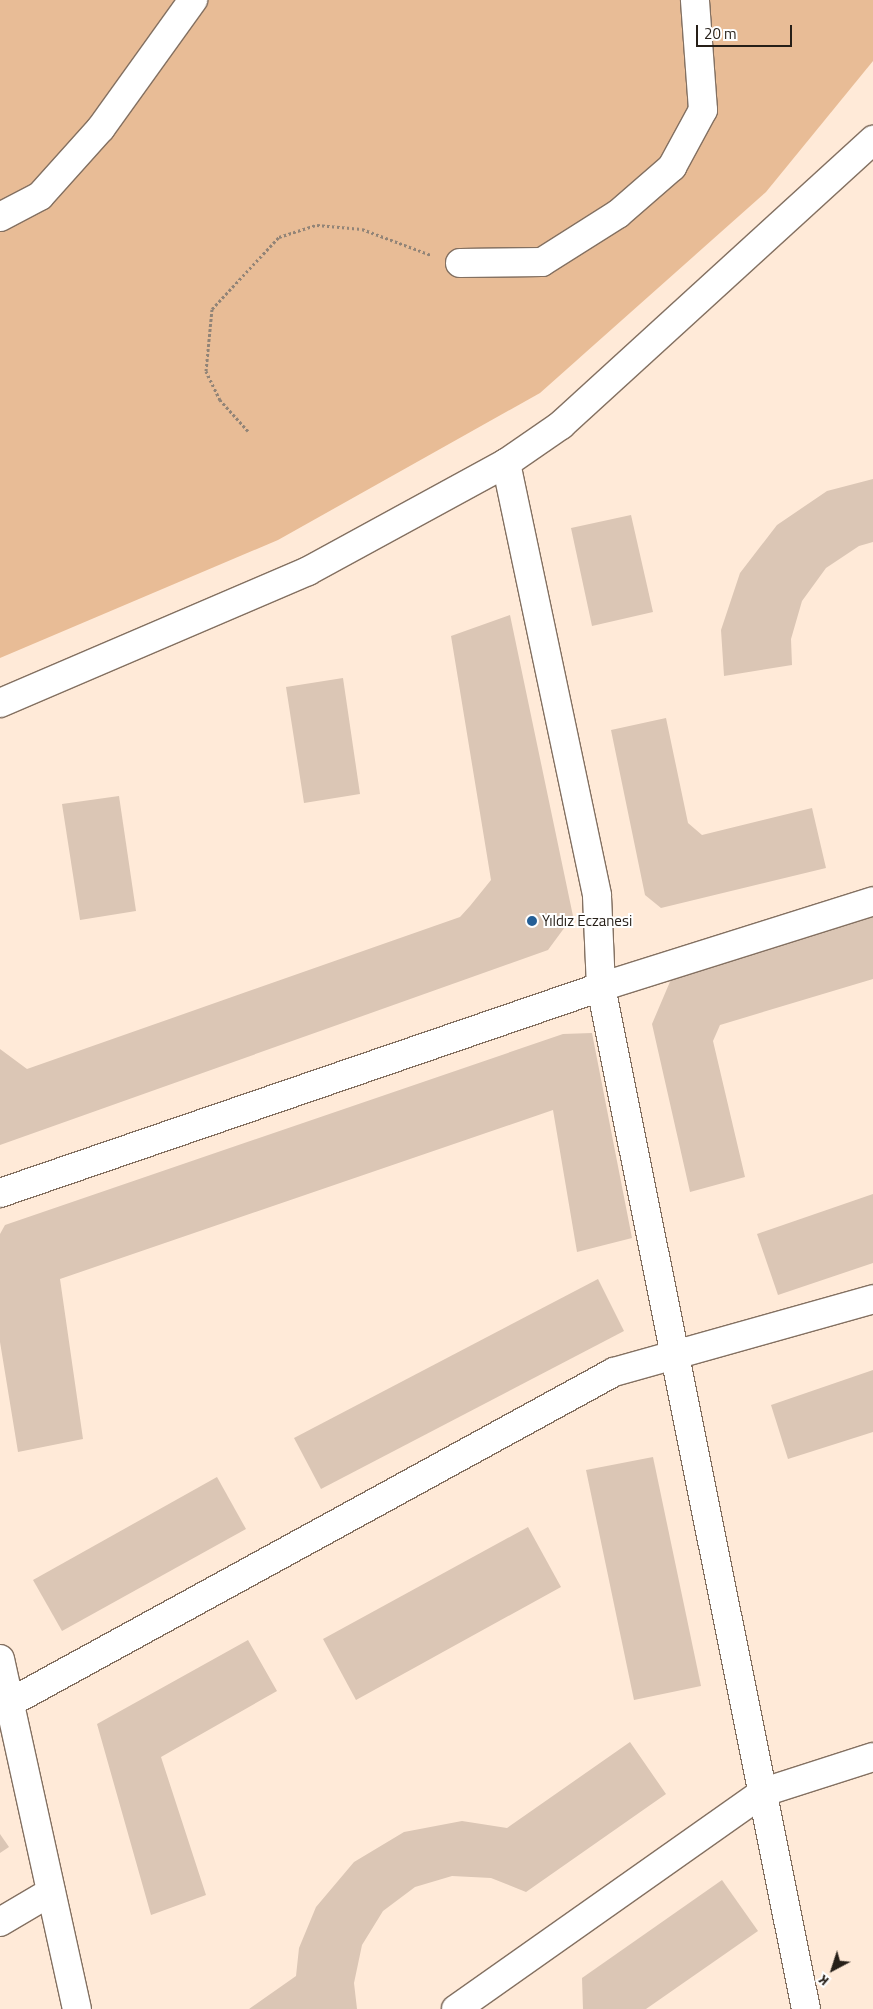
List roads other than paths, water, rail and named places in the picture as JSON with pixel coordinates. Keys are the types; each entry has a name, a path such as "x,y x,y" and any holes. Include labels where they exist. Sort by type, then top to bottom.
{"street":[{"path":"0,217 40,196 101,128 193,0"},
{"path":"460,263 542,262 618,214 672,167 703,110 695,0"},
{"path":"0,703 308,571 506,463 561,425 873,140"},
{"path":"506,463 597,896 601,987 806,2009"},
{"path":"0,1193 601,987 873,901"},
{"path":"4,1704 614,1372 674,1352 873,1299"},
{"path":"0,1659 4,1704 51,1892 77,2009"},
{"path":"456,2009 764,1792 873,1757"},
{"path":"0,1922 51,1892"}],"place":[{"name":"Yıldız Eczanesi","path":"532,921"}]}
